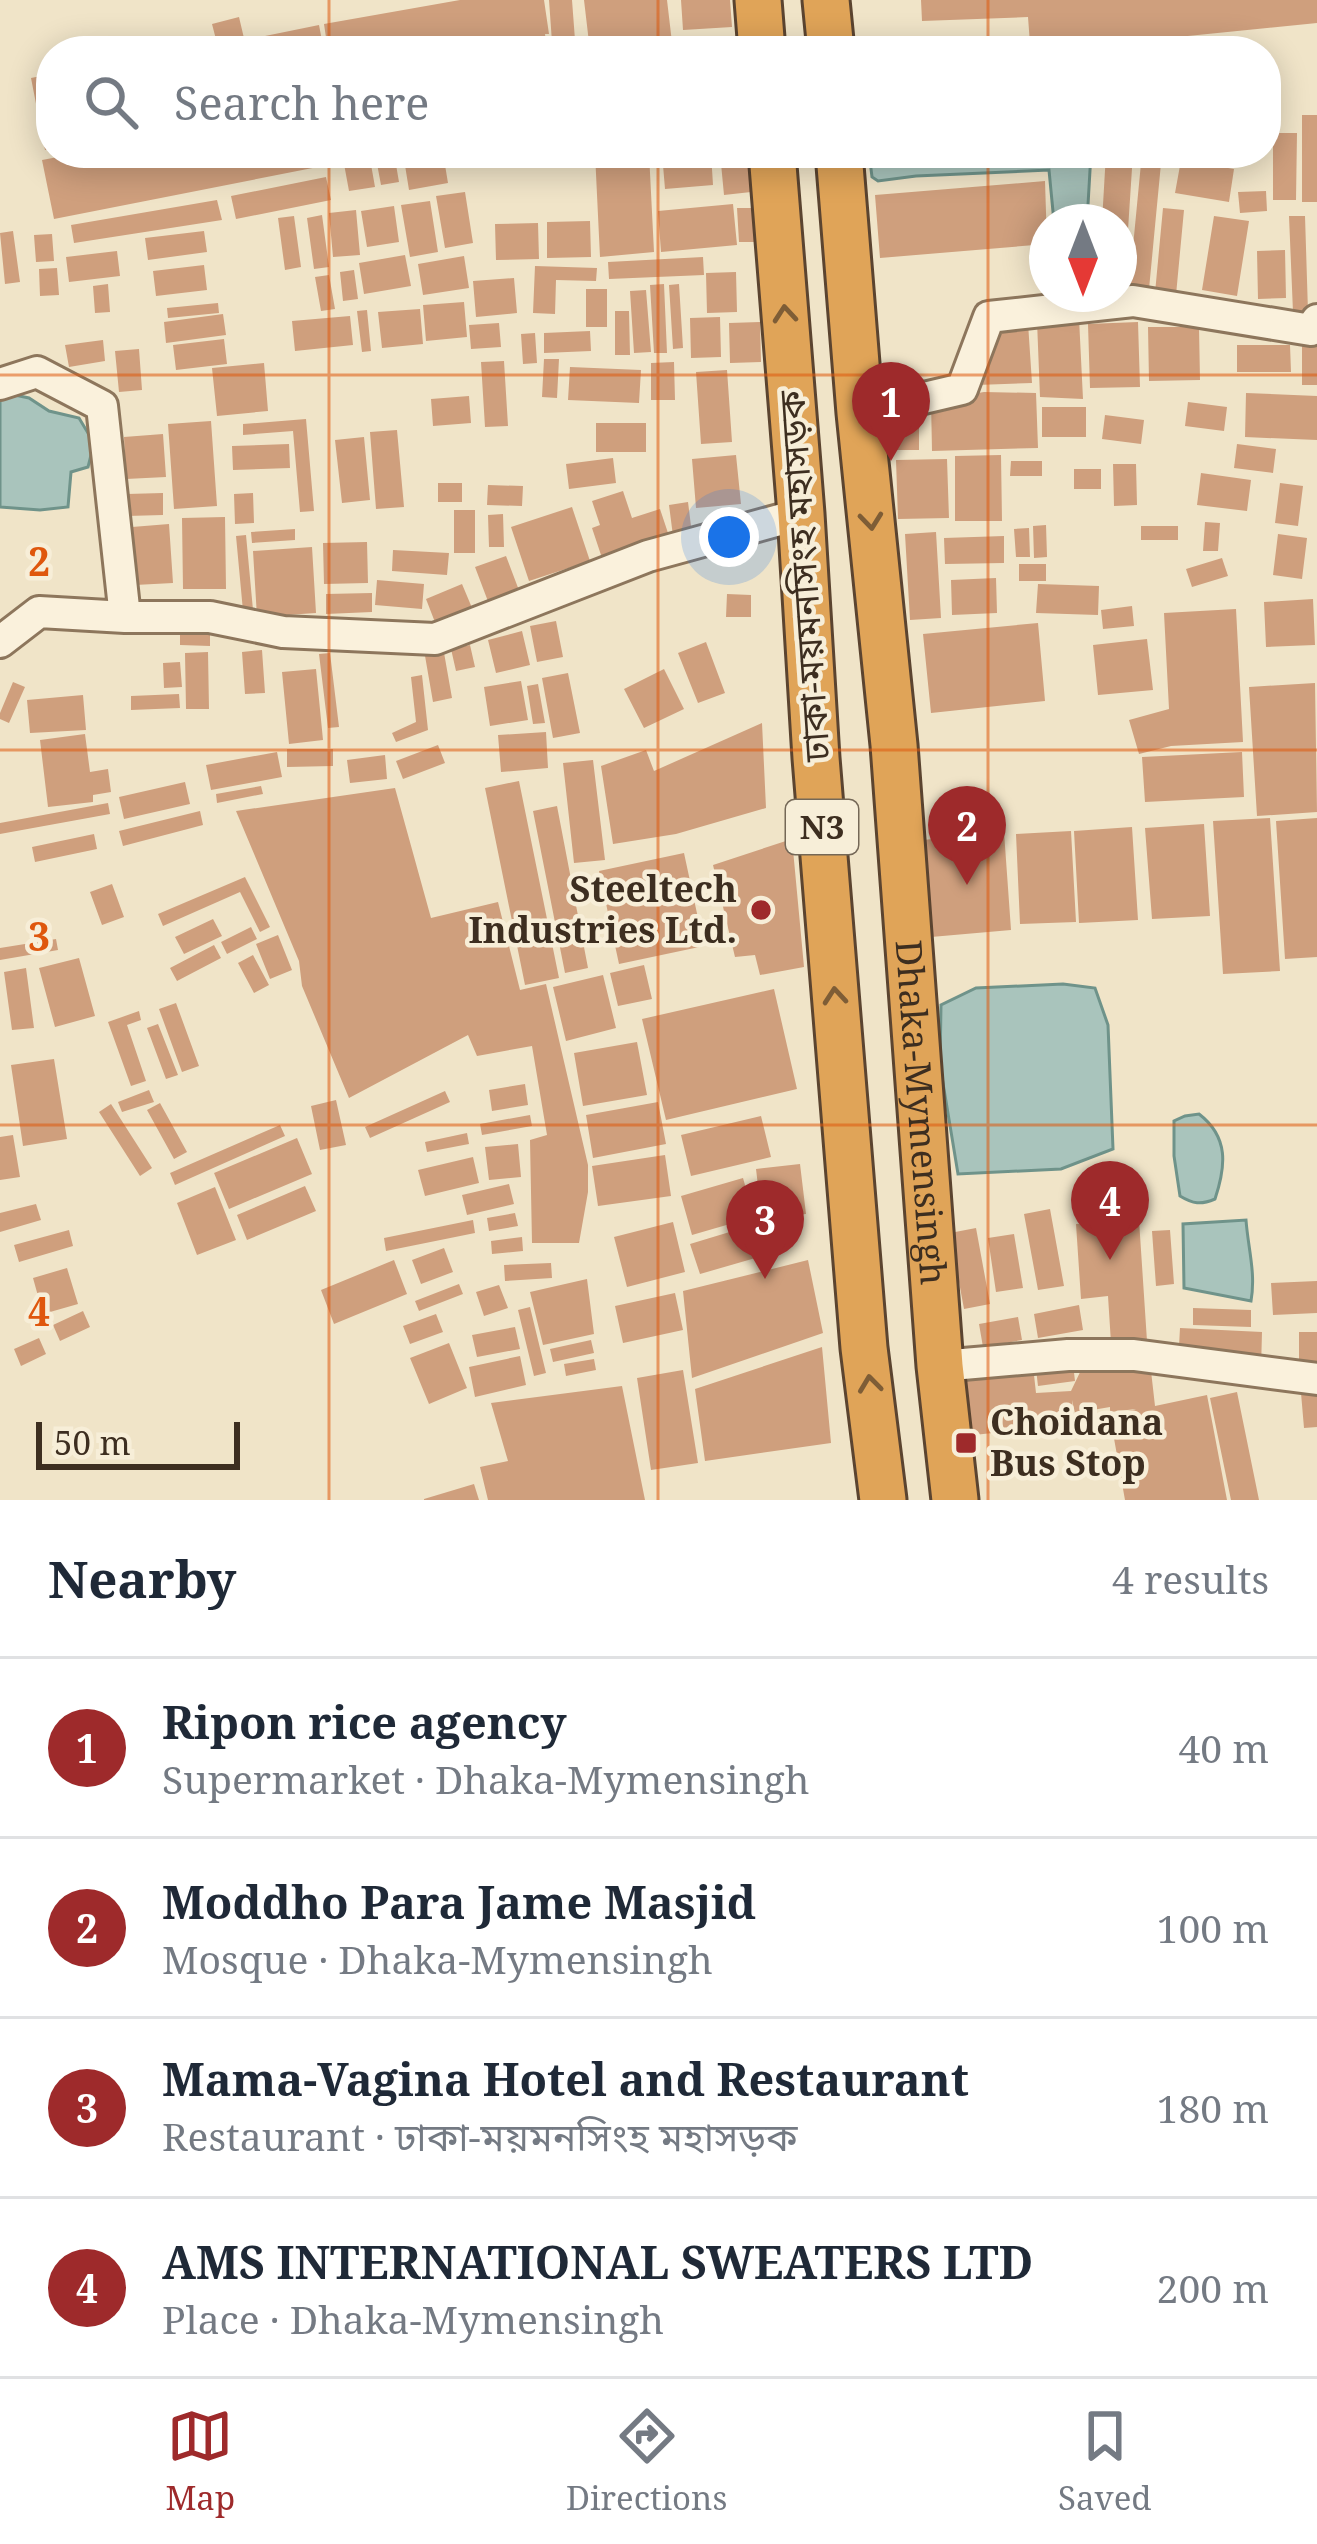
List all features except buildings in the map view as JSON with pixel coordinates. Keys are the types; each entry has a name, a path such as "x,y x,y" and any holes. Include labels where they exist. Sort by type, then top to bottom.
{"highway":[{"path":"758,0 761,36"},
{"path":"826,0 829,36"},
{"name":"ঢাকা-ময়মনসিংহ মহাসড়ক","path":"773,168 864,1348 883,1500"},
{"name":"Dhaka-Mymensingh","path":"840,168 894,745 940,1366 955,1500"}],"street":[{"path":"860,413 962,389 989,317 1133,301 1311,330 1317,320"},
{"path":"0,384 37,372 102,406 125,617"},
{"path":"0,642 39,613 210,617 283,632 435,639 648,556 801,514"},
{"path":"940,1366 1068,1355 1134,1355 1317,1378"}],"water":[{"path":"871,168 1090,168 1088,204 1052,204 1049,170 878,181"},
{"path":"10,394 79,418 94,443 88,467 71,472 68,507 0,507 0,400"},
{"path":"1063,984 1095,988 1108,1025 1113,1149 1061,1169 958,1174 940,1065 941,1005 976,988"},
{"path":"1199,1114 1216,1132 1223,1164 1215,1199 1201,1203 1180,1196 1174,1156 1174,1121"},
{"path":"1246,1220 1251,1301 1184,1288 1183,1224"}],"place":[{"name":"Ripon rice agency","path":"891,461"},
{"name":"Moddho Para Jame Masjid","path":"967,885"},
{"name":"Steeltech Industries Ltd.","path":"761,910"},
{"name":"AMS INTERNATIONAL SWEATERS LTD","path":"1110,1260"},
{"name":"Mama-Vagina Hotel and Restaurant","path":"765,1279"},
{"name":"Choidana Bus Stop","path":"966,1443"}]}
